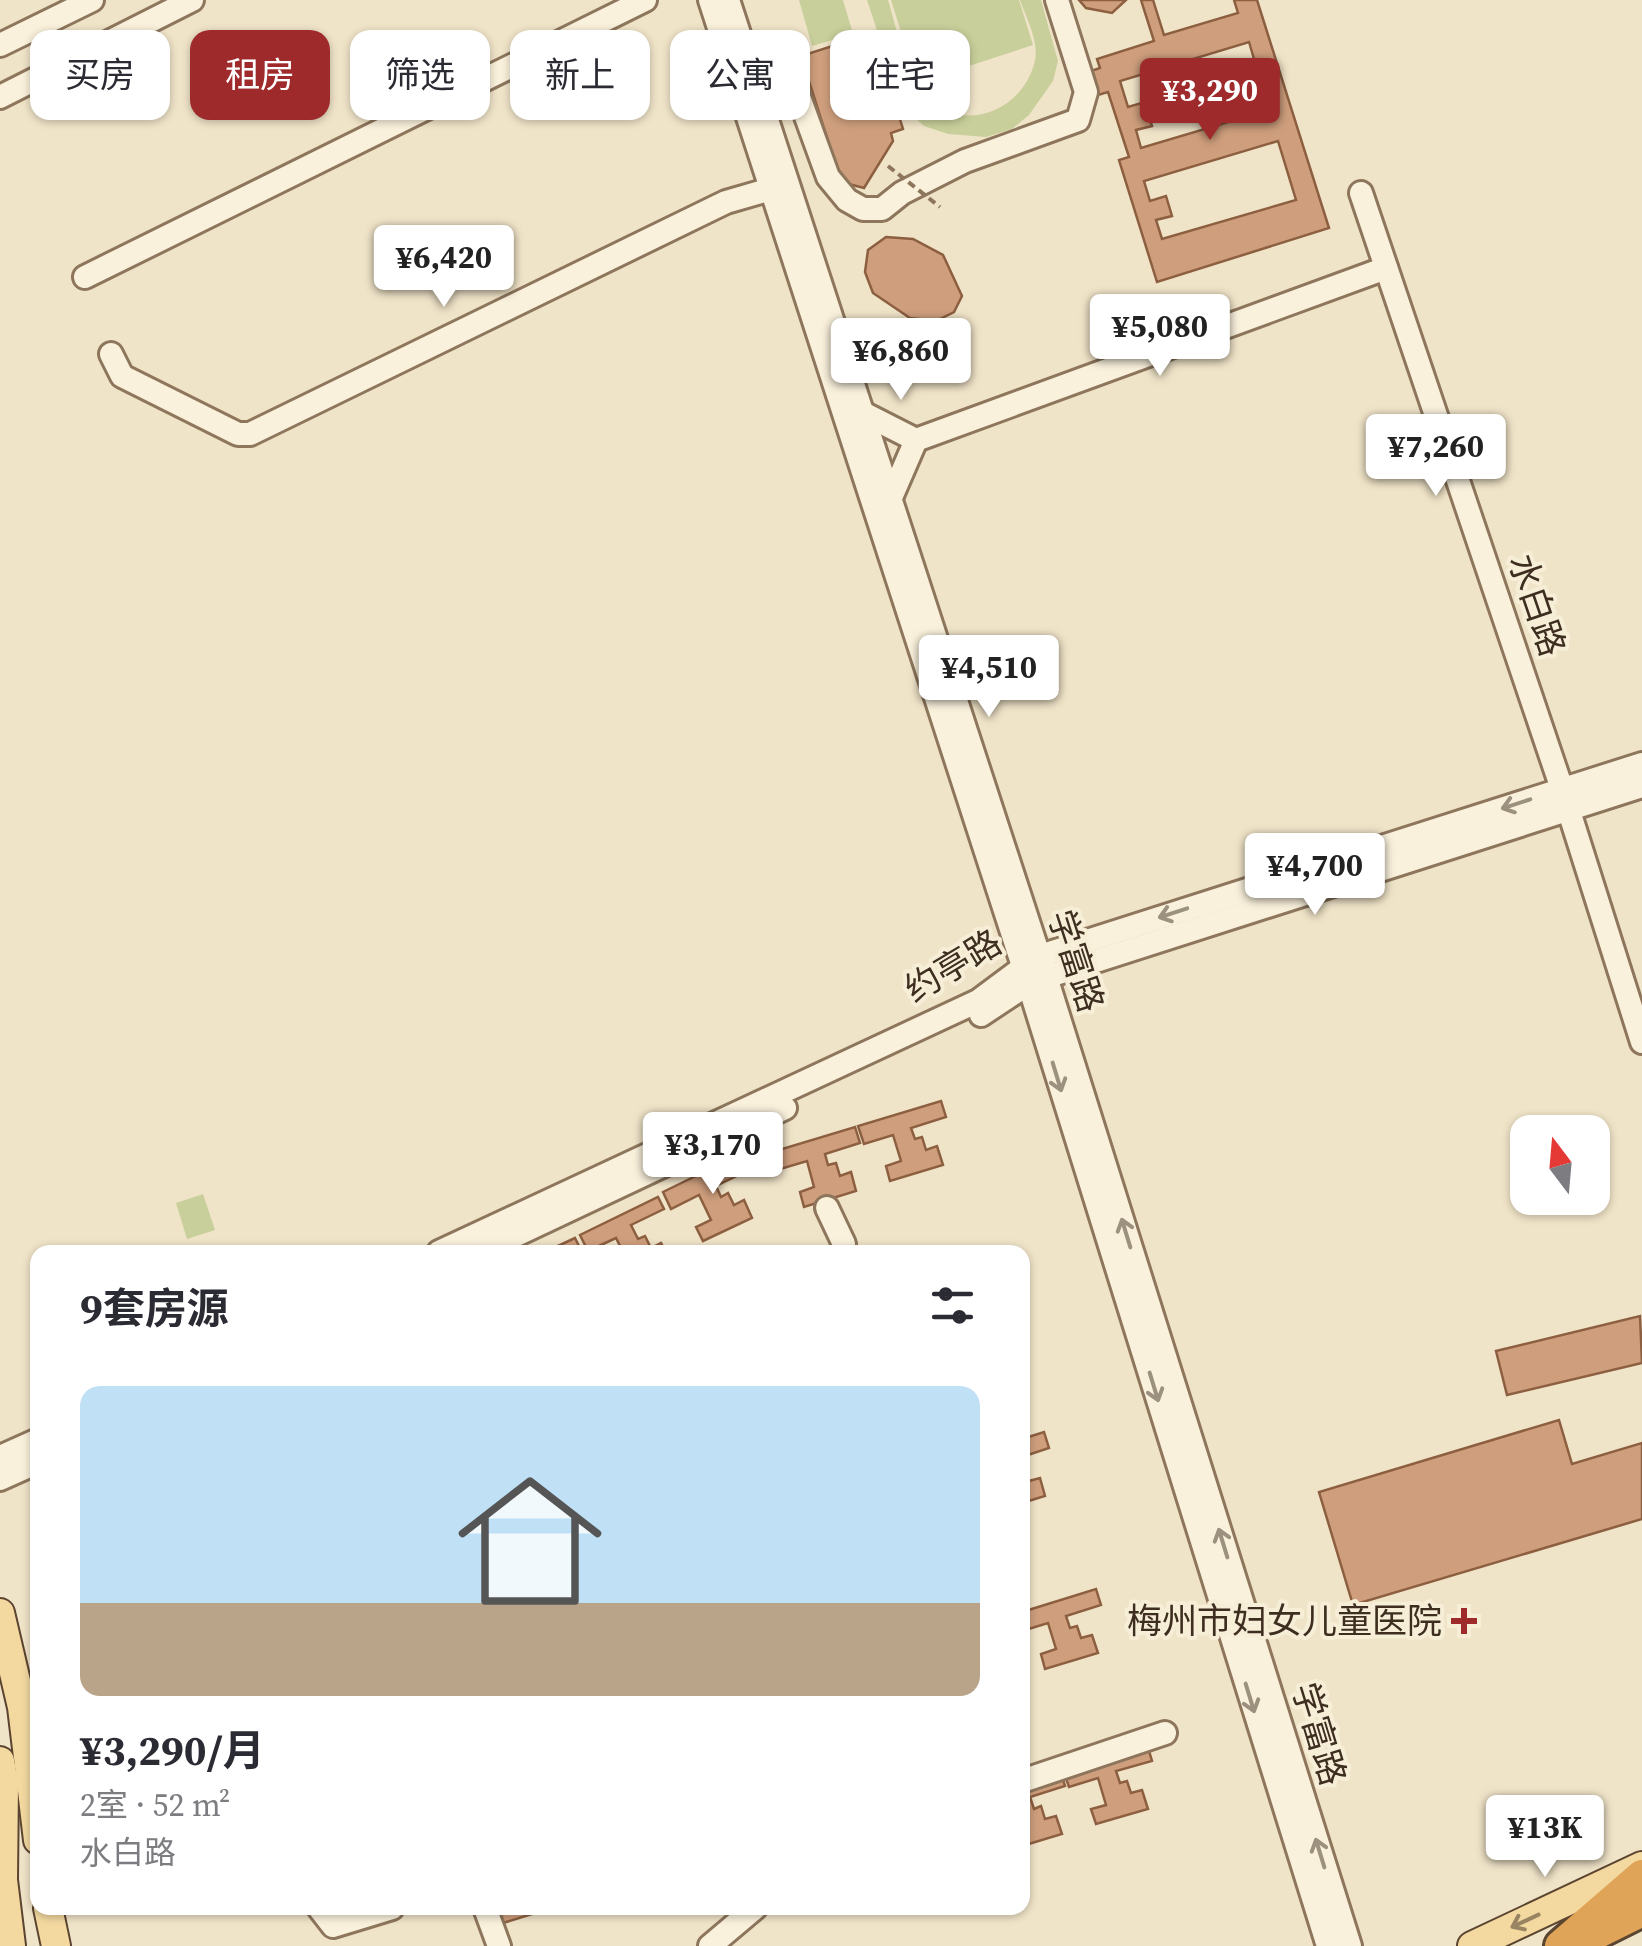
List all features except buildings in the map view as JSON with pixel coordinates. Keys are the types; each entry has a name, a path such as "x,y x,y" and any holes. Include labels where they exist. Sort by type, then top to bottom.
{"highway":[{"path":"1560,1946 1642,1876"},
{"path":"1570,1946 1642,1910"}],"main road":[{"path":"0,1613 22,1707 30,1774"},
{"path":"0,1761 4,1784 1,1892 11,1946"},
{"path":"1472,1946 1642,1866"},
{"path":"44,1946 45,1915"},
{"path":"47,1915 56,1946"}],"street":[{"path":"0,44 92,0"},
{"path":"0,97 192,0"},
{"path":"85,277 645,0"},
{"name":"学富路","path":"710,0 1033,971 1350,1946"},
{"name":"学富路","path":"728,0 738,30"},
{"path":"807,120 828,177 847,200 863,209 882,209 902,193 965,162 1078,120 1086,92 1057,0"},
{"name":"学富路","path":"767,120 890,500 1328,1946"},
{"path":"112,354 122,376 238,434 250,434 726,202 771,189"},
{"name":"水白路","path":"1360,193 1565,799 1642,1042"},
{"path":"890,500 916,440 1386,268"},
{"path":"861,412 916,440"},
{"name":"约亭路","path":"453,1245 978,1001 1033,971 1565,799 1642,764"},
{"name":"约亭路","path":"1565,799 1642,786"},
{"name":"约亭路","path":"495,1245 982,1015 1033,971"},
{"path":"828,1208 844,1245"},
{"path":"0,1457 30,1444"},
{"path":"0,1480 30,1466"},
{"path":"1030,1778 1164,1733"},
{"path":"324,1915 332,1926 369,1915"},
{"path":"488,1915 498,1946"},
{"path":"710,1946 747,1915"}],"path":[{"path":"888,166 940,206"}],"green space":[{"path":"799,0 843,0 852,30 830,30 830,41 812,46"},
{"path":"867,0 888,0 896,30 877,30"},
{"path":"891,0 1019,0 1033,45 970,66 970,30 900,30"},
{"path":"1020,0 1041,0 1058,61 1053,81 1029,115 1012,129 986,137 948,134 917,120 970,120 970,115 989,112 1018,93 1029,78 1036,53"},
{"path":"203,1194 215,1230 187,1239 176,1203"}],"place":[{"name":"梅州市妇女儿童医院","path":"1464,1621"}]}
